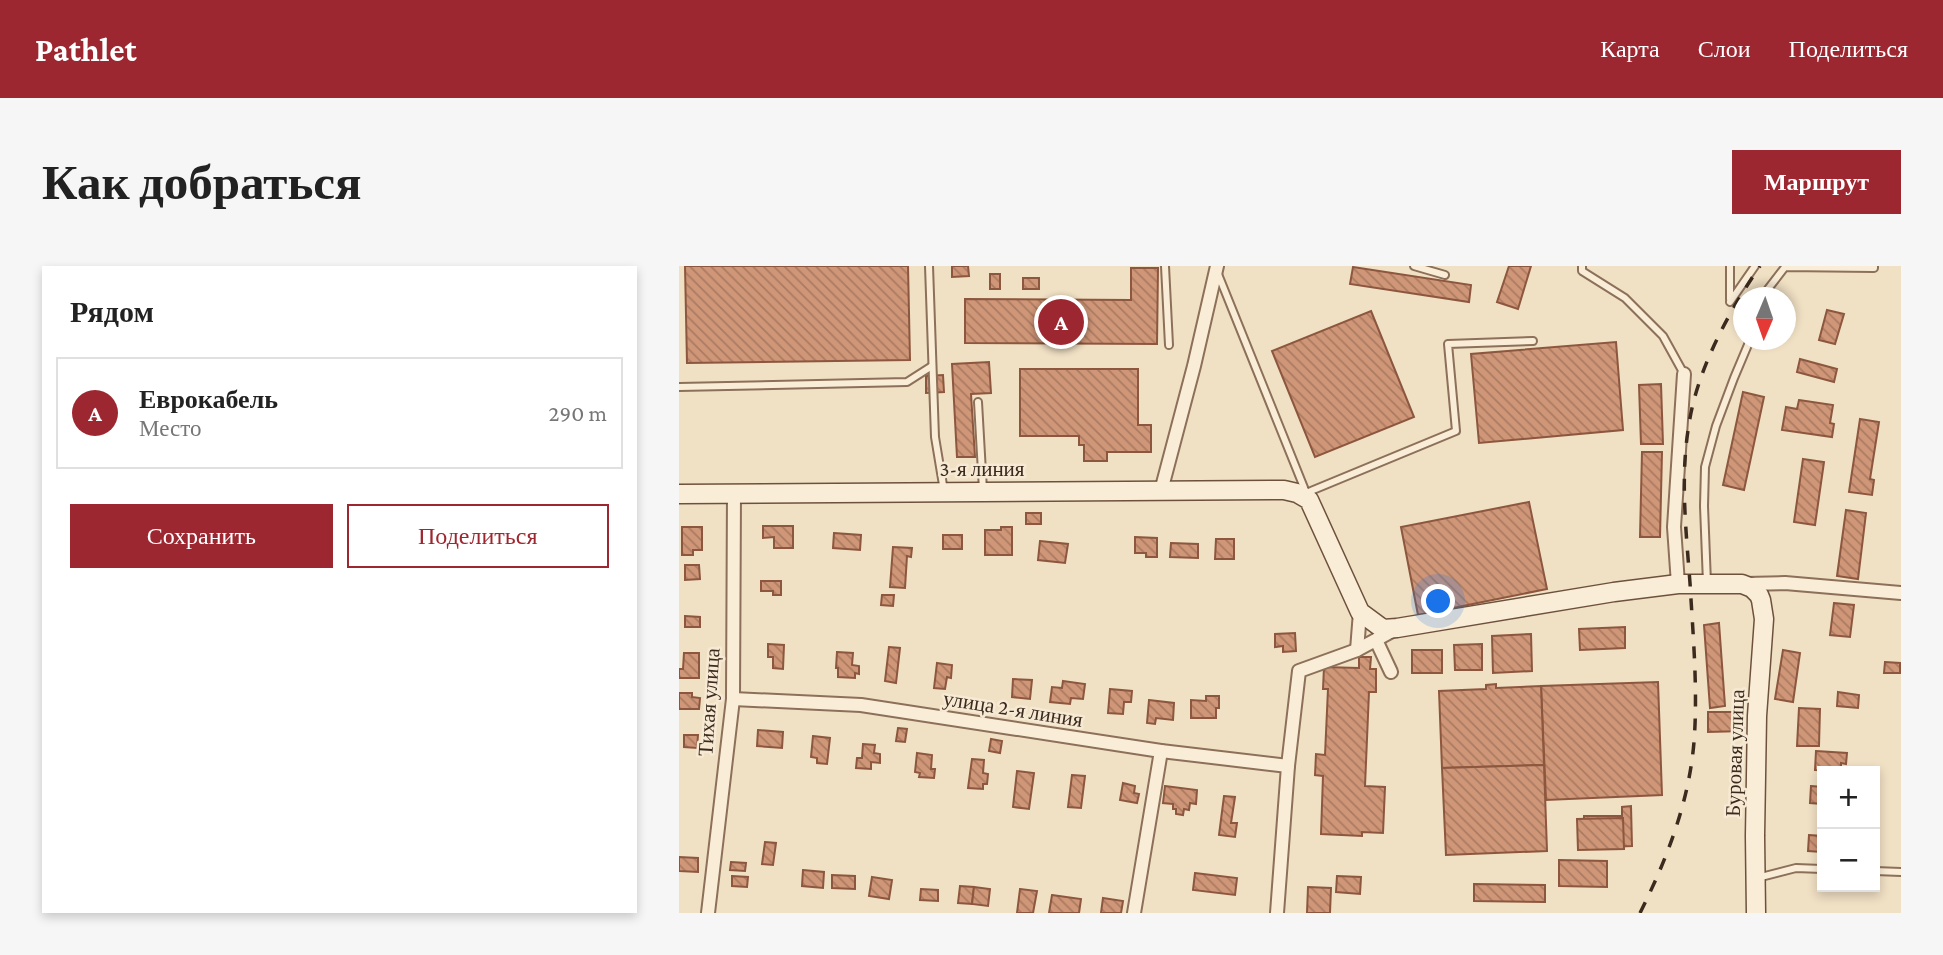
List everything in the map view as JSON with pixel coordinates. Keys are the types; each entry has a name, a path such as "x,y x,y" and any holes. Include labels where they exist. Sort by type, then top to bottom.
{"street":[{"path":"1161,491 1194,366 1216,267"},
{"path":"1678,584 1674,527 1684,374"},
{"name":"3-я линия","path":"679,494 1284,490 1308,496"},
{"name":"Тихая улица","path":"708,913 733,699 734,493"},
{"path":"1308,496 1360,612 1383,629 1678,584 1742,584 1766,589 1901,593"},
{"name":"Буровая улица","path":"1756,913 1757,716 1766,589"},
{"path":"1356,650 1360,612"},
{"path":"1277,913 1288,766 1299,671 1356,650 1397,628"},
{"path":"1376,640 1391,672"},
{"name":"улица 2-я линия","path":"733,699 861,705 1161,751 1288,766"},
{"path":"1134,913 1161,751"}],"lane":[{"path":"929,266 935,438 944,492"},
{"path":"1165,266 1168,345"},
{"path":"1414,266 1441,271"},
{"path":"1583,266 1582,271 1625,298 1663,336 1684,374"},
{"path":"1730,266 1730,302 1755,266"},
{"path":"1769,287 1785,266 1874,266"},
{"path":"1216,267 1308,496 1456,430 1448,344 1533,341"},
{"path":"1707,584 1705,467 1721,414 1746,350"},
{"path":"679,387 907,382 932,366"},
{"path":"978,402 983,492"},
{"path":"1755,879 1796,869 1817,869"},
{"path":"1880,871 1901,872"}],"building":[{"path":"685,266 908,266 910,360 687,363"},
{"path":"952,266 968,266 969,276 952,277"},
{"path":"1509,266 1531,266 1518,309 1497,302"},
{"path":"1353,267 1471,285 1469,302 1350,284"},
{"path":"1131,268 1158,268 1157,344 965,343 965,299 1131,300"},
{"path":"990,274 1000,274 1000,289 990,289"},
{"path":"1023,278 1039,278 1039,289 1023,289"},
{"path":"1827,310 1844,314 1835,344 1819,340"},
{"path":"1371,311 1414,417 1315,457 1272,351"},
{"path":"1616,342 1623,430 1479,443 1471,354"},
{"path":"1800,359 1837,369 1834,382 1797,372"},
{"path":"989,362 991,393 971,394 975,457 957,457 952,364"},
{"path":"1020,369 1138,369 1138,425 1151,425 1151,452 1107,452 1107,461 1084,461 1084,445 1079,445 1079,436 1020,436"},
{"path":"943,375 944,392 926,393 926,376"},
{"path":"1661,384 1663,444 1641,444 1639,385"},
{"path":"1743,392 1764,397 1744,490 1723,485"},
{"path":"1799,400 1833,405 1830,423 1834,424 1832,437 1782,430 1786,407 1797,409"},
{"path":"1860,419 1879,422 1870,479 1874,480 1872,495 1849,492"},
{"path":"1642,452 1662,452 1660,537 1640,537"},
{"path":"1803,459 1824,462 1815,525 1794,522"},
{"path":"1529,502 1547,589 1418,615 1401,527"},
{"path":"1846,510 1866,513 1858,579 1837,576"},
{"path":"1026,513 1041,513 1041,524 1026,524"},
{"path":"763,526 793,526 793,548 774,548 774,537 763,538"},
{"path":"682,527 702,527 702,550 693,550 693,555 682,555"},
{"path":"1001,527 1012,527 1012,555 985,555 985,530 1001,530"},
{"path":"834,533 861,535 860,550 833,548"},
{"path":"943,535 962,535 962,549 943,549"},
{"path":"1135,537 1157,538 1157,557 1135,553"},
{"path":"1216,539 1234,539 1234,559 1215,559"},
{"path":"1040,541 1068,544 1065,563 1038,560"},
{"path":"1171,543 1198,544 1198,558 1170,557"},
{"path":"893,547 912,548 911,557 907,556 905,588 890,587"},
{"path":"685,565 699,565 700,579 685,580"},
{"path":"761,581 781,581 781,595 773,595 773,591 761,591"},
{"path":"882,595 894,595 893,606 881,605"},
{"path":"1834,603 1854,605 1850,637 1830,635"},
{"path":"685,616 700,617 700,627 685,627"},
{"path":"1719,623 1725,706 1710,708 1704,625"},
{"path":"1625,627 1625,648 1580,650 1579,629"},
{"path":"1295,633 1296,651 1283,652 1283,646 1275,647 1275,634"},
{"path":"1531,634 1532,671 1493,673 1492,636"},
{"path":"768,644 784,645 783,669 773,668 773,657 768,657"},
{"path":"1482,644 1482,670 1455,670 1454,645"},
{"path":"889,647 900,648 896,683 885,681"},
{"path":"1412,650 1442,650 1442,673 1412,673"},
{"path":"1783,650 1800,653 1793,702 1775,699"},
{"path":"837,652 853,653 852,665 859,666 859,674 855,673 855,678 838,677"},
{"path":"684,653 699,653 699,678 679,678 679,669 683,669"},
{"path":"1359,657 1371,657 1370,669 1376,669 1376,692 1369,692 1365,786 1385,787 1383,833 1362,832 1362,836 1321,834 1323,776 1315,775 1316,754 1325,755 1328,689 1323,689 1324,667 1359,668"},
{"path":"1885,662 1900,663 1900,673 1884,673"},
{"path":"937,663 952,665 951,678 947,677 945,689 934,688"},
{"path":"1013,679 1032,680 1030,699 1012,697"},
{"path":"1063,681 1085,684 1083,699 1071,698 1070,704 1050,702 1052,687 1062,688"},
{"path":"1658,682 1662,795 1546,800 1541,686"},
{"path":"1496,684 1496,688 1541,686 1544,765 1442,768 1439,691 1486,689 1486,685"},
{"path":"1110,689 1132,691 1131,702 1124,702 1123,714 1108,713"},
{"path":"1838,692 1859,695 1858,708 1837,706"},
{"path":"679,693 692,693 692,697 700,698 699,709 679,709"},
{"path":"1206,696 1219,696 1216,718 1191,718 1191,700 1206,701"},
{"path":"1149,700 1174,703 1173,720 1156,718 1155,724 1147,723"},
{"path":"1799,708 1820,709 1819,746 1797,746"},
{"path":"1708,712 1744,712 1744,731 1708,732"},
{"path":"898,728 907,729 905,742 896,741"},
{"path":"758,730 783,732 782,748 757,746"},
{"path":"684,735 698,735 697,748 684,747"},
{"path":"813,736 830,738 827,764 817,763 817,758 811,757"},
{"path":"991,739 1002,741 1000,753 989,751"},
{"path":"863,744 875,745 874,753 880,754 880,763 871,762 871,769 856,768 857,758 862,758"},
{"path":"1816,751 1847,753 1846,764 1817,766 1815,770"},
{"path":"917,753 932,755 931,769 935,769 934,778 919,777 920,773 915,772"},
{"path":"972,759 984,760 983,773 988,774 987,784 983,784 983,789 968,788"},
{"path":"1544,765 1547,851 1446,855 1442,768"},
{"path":"1017,771 1034,773 1029,809 1013,807"},
{"path":"1072,775 1085,776 1081,808 1068,807"},
{"path":"1123,783 1135,786 1134,793 1139,794 1137,803 1120,800"},
{"path":"1165,786 1197,790 1196,804 1190,803 1189,810 1184,809 1183,815 1176,814 1173,804 1163,803"},
{"path":"1811,786 1817,787 1817,804 1810,803"},
{"path":"1224,796 1235,797 1231,823 1237,823 1235,837 1219,835"},
{"path":"1631,806 1632,846 1580,848 1579,833 1584,833 1584,816 1622,816 1622,807"},
{"path":"1623,818 1624,849 1578,850 1577,819"},
{"path":"1809,835 1817,836 1817,852 1808,851"},
{"path":"765,842 776,843 773,865 762,864"},
{"path":"679,857 698,858 698,872 679,871"},
{"path":"1559,860 1607,861 1607,887 1559,886"},
{"path":"731,862 746,863 745,871 730,870"},
{"path":"803,870 824,872 823,888 802,886"},
{"path":"1195,873 1237,878 1235,895 1193,890"},
{"path":"832,875 855,876 855,889 832,888"},
{"path":"732,876 748,877 747,887 732,886"},
{"path":"1337,876 1361,877 1360,894 1336,892"},
{"path":"872,877 892,880 889,899 869,896"},
{"path":"1474,884 1545,885 1545,902 1474,901"},
{"path":"960,886 974,887 972,904 958,903"},
{"path":"974,887 990,889 988,906 972,904"},
{"path":"1308,887 1331,888 1330,913 1307,913"},
{"path":"921,889 938,890 938,901 920,900"},
{"path":"1020,889 1037,891 1033,913 1017,913"},
{"path":"1052,895 1081,899 1079,913 1049,913"},
{"path":"1103,898 1123,901 1121,913 1101,913"}],"railway":[{"path":"1640,913 1659,872 1682,808 1694,742 1695,662 1684,484 1689,424 1707,362 1737,302 1760,266"}],"place":[{"name":"Еврокабель","path":"1061,322"}]}
